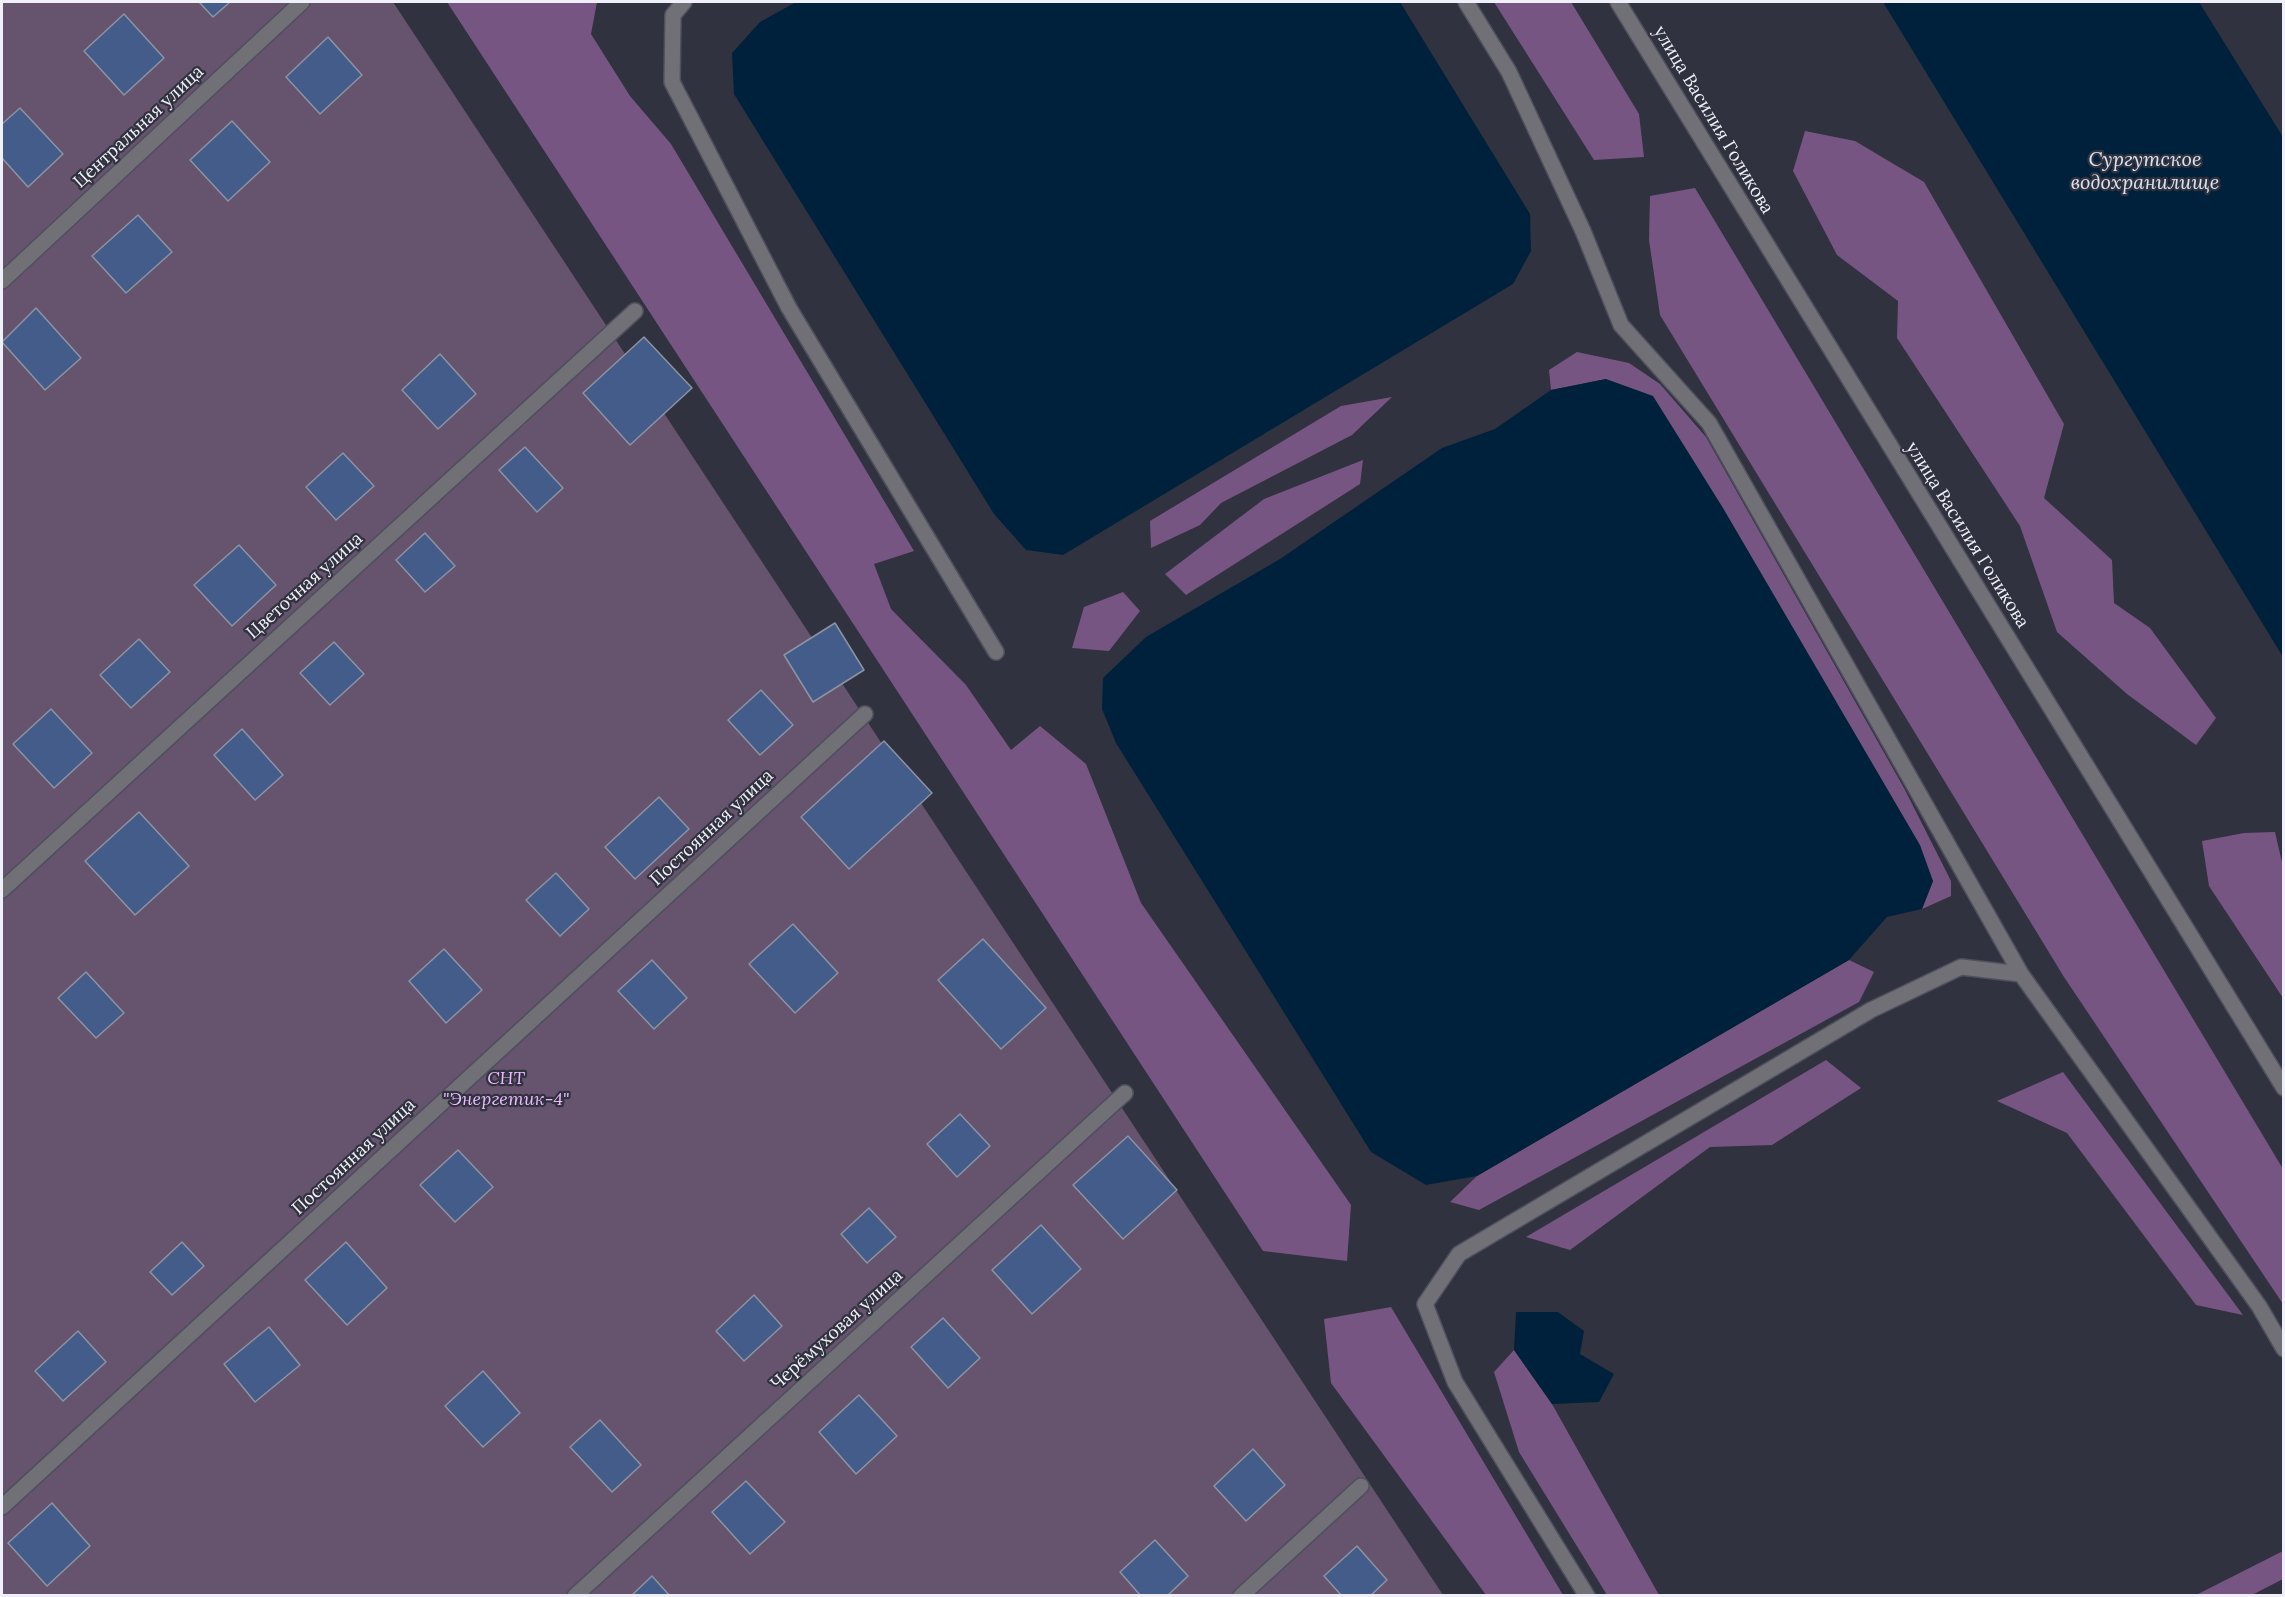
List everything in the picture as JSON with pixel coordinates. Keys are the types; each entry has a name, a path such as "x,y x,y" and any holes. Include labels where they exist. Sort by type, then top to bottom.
{"street":[{"name":"Центральная улица","path":"2,281 302,2"},
{"path":"684,2 673,15 672,82 789,308 996,652"},
{"path":"1466,2 1509,72 1583,231 1621,325 1709,423 2022,974 2259,1305 2283,1349"},
{"name":"улица Василия Голикова","path":"1618,2 2283,1088"},
{"name":"Цветочная улица","path":"2,890 635,311"},
{"name":"Постоянная улица","path":"2,1507 865,714"},
{"path":"1587,1596 1455,1382 1425,1304 1459,1254 1871,1010 1961,967 2022,974"},
{"name":"Черёмуховая улица","path":"575,1596 1125,1094"},
{"path":"1241,1596 1361,1486"}],"green space":[{"name":"СНТ \"Энергетик-4\"","path":"2,2 393,2 1443,1595 2,1596"}],"shaded area":[{"path":"447,2 597,2 591,34 630,96 671,144 914,551 874,564 891,609 966,685 1011,750 1040,726 1086,764 1141,903 1351,1205 1347,1261 1263,1251"},
{"path":"1494,2 1571,2 1639,114 1644,157 1594,160"},
{"path":"1805,131 1855,141 1924,182 2064,424 2044,498 2112,560 2114,603 2150,628 2216,718 2196,745 2127,694 2057,632 2020,526 1897,338 1898,301 1837,255 1793,171"},
{"path":"1695,188 2283,1169 2283,1304 2064,977 1660,315 1649,240 1650,196"},
{"path":"1577,352 1629,363 1660,384 1706,437 1904,788 1951,881 1951,896 1922,909 1933,881 1606,379 1551,390 1549,370"},
{"path":"1392,397 1352,435 1221,503 1200,525 1151,548 1150,521 1341,406"},
{"path":"1363,460 1360,484 1186,595 1165,574 1264,499"},
{"path":"1123,592 1140,611 1109,651 1072,648 1084,607"},
{"path":"2275,832 2284,871 2283,998 2209,886 2202,841 2244,833"},
{"path":"1849,960 1874,972 1859,1002 1479,1210 1450,1202 1477,1176"},
{"path":"1826,1060 1861,1088 1772,1145 1710,1147 1570,1250 1526,1237"},
{"path":"2063,1072 2243,1315 2196,1305 2067,1133 1997,1101"},
{"path":"1391,1307 1563,1595 1486,1595 1331,1383 1324,1319"},
{"path":"1514,1350 1552,1404 1659,1595 1607,1595 1519,1452 1494,1372"},
{"path":"2283,1551 2283,1579 2252,1595 2196,1595"}],"water":[{"path":"796,2 1400,2 1530,214 1531,251 1513,284 1063,555 1026,550 994,514 734,94 732,53 760,22"},
{"name":"Сургутское водохранилище","path":"1883,2 2199,2 2283,137 2283,657"},
{"path":"1606,379 1653,396 1723,508 1920,845 1933,881 1922,909 1887,917 1849,960 1477,1176 1426,1185 1371,1152 1116,743 1102,709 1103,678 1146,637 1280,559 1442,448 1495,429 1551,390"},
{"path":"1516,1312 1558,1312 1584,1331 1580,1354 1614,1374 1599,1402 1552,1404 1514,1350"}],"building":[{"path":"199,2 230,2 213,17"},
{"path":"124,14 164,58 124,95 84,51"},
{"path":"328,37 362,75 320,114 286,77"},
{"path":"20,108 63,154 28,187 2,158 2,124"},
{"path":"232,121 270,162 228,201 190,160"},
{"path":"138,215 172,252 126,293 92,256"},
{"path":"36,308 81,358 45,390 2,342"},
{"path":"644,337 692,388 630,445 583,393"},
{"path":"440,354 476,394 438,429 402,390"},
{"path":"525,447 563,488 537,512 499,470"},
{"path":"343,453 374,486 336,520 306,487"},
{"path":"425,533 455,566 425,592 396,560"},
{"path":"239,545 276,585 232,626 194,585"},
{"path":"835,623 864,670 813,702 784,655"},
{"path":"139,639 170,672 131,708 100,675"},
{"path":"334,642 364,674 330,705 300,673"},
{"path":"761,690 793,725 760,755 728,720"},
{"path":"51,709 92,753 54,788 13,744"},
{"path":"242,729 283,775 255,800 214,755"},
{"path":"884,741 932,793 849,869 801,817"},
{"path":"659,797 689,829 635,879 605,847"},
{"path":"139,812 189,866 135,915 85,861"},
{"path":"556,873 589,909 560,936 526,900"},
{"path":"793,924 838,973 795,1013 749,964"},
{"path":"983,939 1046,1008 1001,1049 938,980"},
{"path":"444,949 482,990 446,1023 409,981"},
{"path":"652,960 687,998 654,1029 618,991"},
{"path":"86,972 124,1013 96,1038 58,998"},
{"path":"960,1114 990,1146 957,1177 927,1144"},
{"path":"1128,1136 1177,1190 1123,1239 1073,1185"},
{"path":"458,1150 493,1187 455,1222 420,1185"},
{"path":"869,1208 896,1237 867,1263 841,1234"},
{"path":"1041,1225 1081,1269 1032,1314 992,1270"},
{"path":"182,1242 204,1266 172,1295 150,1272"},
{"path":"346,1242 387,1288 347,1325 305,1280"},
{"path":"754,1295 782,1326 744,1361 716,1331"},
{"path":"943,1318 980,1358 948,1388 911,1347"},
{"path":"269,1327 300,1365 255,1402 224,1364"},
{"path":"78,1331 106,1362 63,1401 35,1371"},
{"path":"483,1371 520,1413 483,1447 445,1406"},
{"path":"859,1395 897,1436 856,1474 819,1432"},
{"path":"600,1420 641,1465 612,1492 570,1447"},
{"path":"1253,1449 1285,1485 1246,1521 1214,1486"},
{"path":"746,1481 785,1522 750,1554 712,1512"},
{"path":"52,1503 90,1546 47,1586 8,1543"},
{"path":"1155,1540 1188,1576 1167,1596 1141,1596 1120,1572"},
{"path":"1357,1546 1387,1580 1370,1596 1342,1596 1324,1576"},
{"path":"652,1576 670,1596 631,1596"}]}
